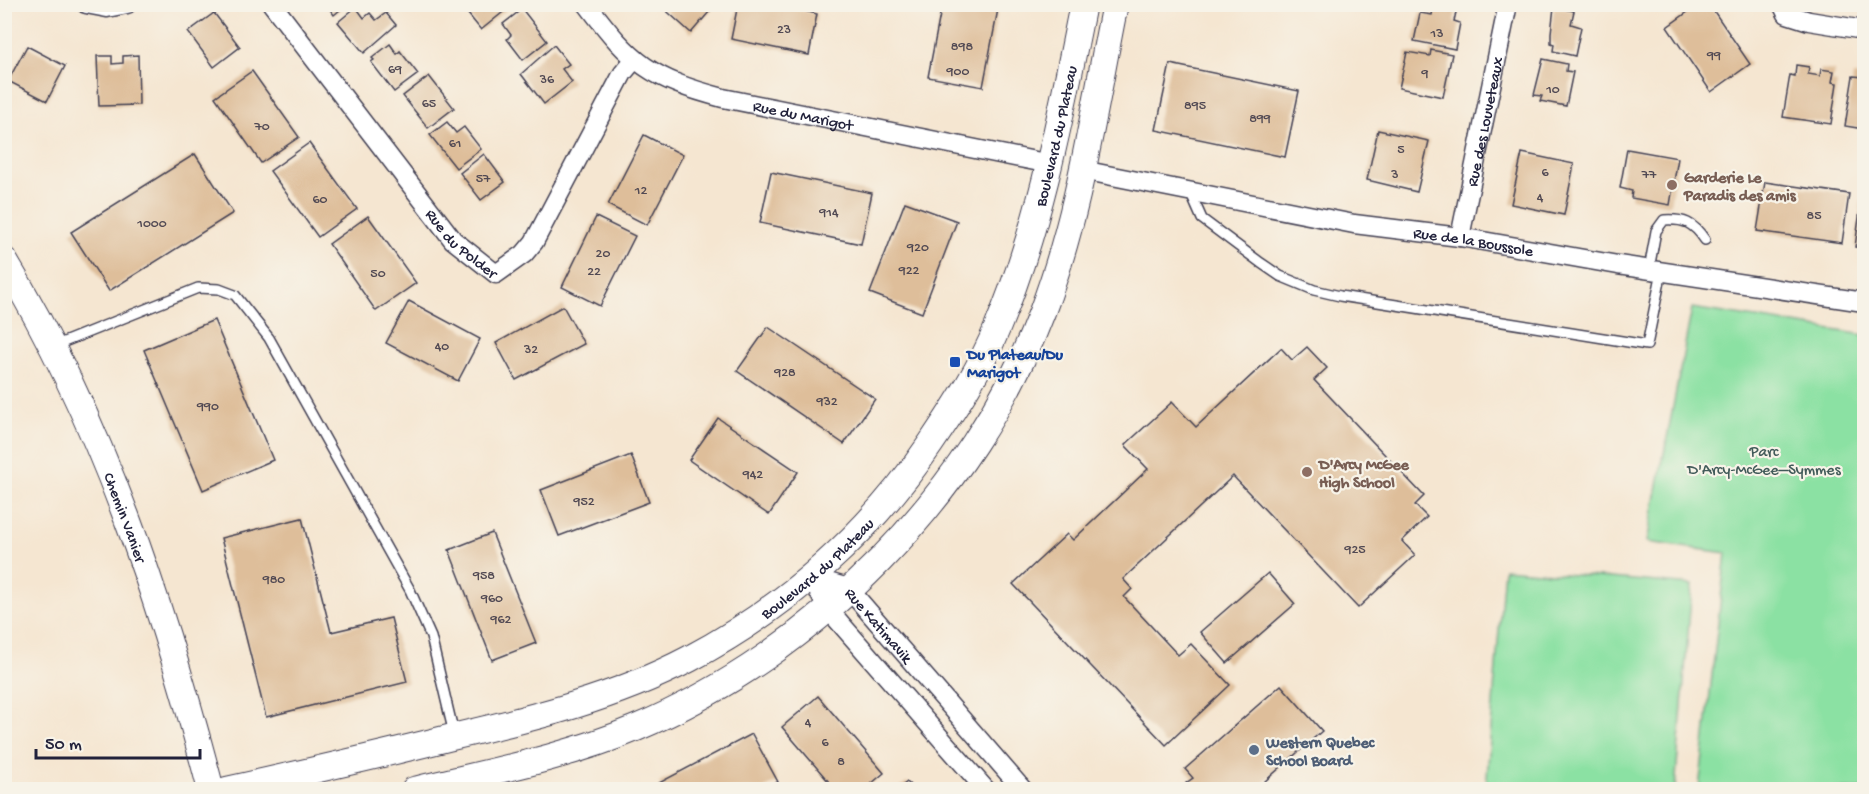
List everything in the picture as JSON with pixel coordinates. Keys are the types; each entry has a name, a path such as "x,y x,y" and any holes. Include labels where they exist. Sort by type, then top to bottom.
{"main road":[{"name":"Boulevard du Plateau","path":"227,789 454,737 566,708 687,660 764,614 811,577 887,502 918,462 976,371 1011,294 1042,198 1083,4"},
{"name":"Boulevard du Plateau","path":"414,789 485,777 591,744 670,713 789,641 883,557 918,519 966,455 1014,377 1055,276 1075,208 1115,4"},
{"path":"1050,164 1082,170"},
{"name":"Chemin Vanier","path":"4,260 52,347 105,463 134,538 187,697 211,789"}],"street":[{"path":"86,4 107,8 127,4"},
{"name":"Rue du Polder","path":"272,4 453,240 496,274 524,254 534,242 623,73 634,60"},
{"name":"Rue du Marigot","path":"587,4 634,60 676,84 723,98 1050,164"},
{"name":"Rue des Louveteaux","path":"1460,237 1508,4"},
{"path":"1782,4 1787,14 1809,21 1864,30"},
{"name":"Rue de la Boussole","path":"1082,170 1354,224 1460,237 1864,302"},
{"name":"Rue Katimavik","path":"811,577 848,588 1023,789"},
{"name":"Rue Katimavik","path":"811,577 827,608 986,789"}],"lane":[{"path":"1190,192 1202,219 1280,276 1314,290 1647,345 1655,270 1656,231 1664,220 1682,219 1696,227 1705,240"},
{"path":"52,347 198,288 219,289 235,296 269,338 410,590 431,637 454,737"}],"green space":[{"name":"Parc D'Arcy-McGee–Symmes","path":"1692,308 1864,335 1864,789 1699,789 1726,553 1647,542"},
{"path":"1504,569 1692,585 1675,789 1486,789"}],"building":[{"path":"326,4 347,4 334,15"},
{"path":"470,4 513,4 481,30 464,9"},
{"path":"659,4 716,4 691,33"},
{"path":"738,4 775,4 817,14 809,55 731,39"},
{"path":"942,4 999,4 983,87 928,77"},
{"path":"1434,4 1457,8 1454,21 1460,23 1455,49 1414,41 1420,13 1432,15"},
{"path":"1699,4 1709,4 1750,64 1711,92 1667,27"},
{"path":"356,7 364,18 370,13 376,20 386,13 396,25 364,53 338,22"},
{"path":"1554,7 1574,11 1571,24 1581,27 1575,56 1553,51 1551,33"},
{"path":"522,9 547,41 523,60 507,39 511,35 503,24"},
{"path":"214,13 240,47 214,67 188,32"},
{"path":"390,44 397,54 400,51 418,74 394,92 371,62 374,60 372,58"},
{"path":"554,45 569,64 562,69 572,82 544,104 521,74"},
{"path":"27,46 65,66 47,101 8,81"},
{"path":"1431,50 1452,54 1443,97 1399,88 1407,52 1430,56"},
{"path":"138,55 139,105 99,106 97,56 112,56 112,64 123,63 123,56"},
{"path":"1543,59 1567,64 1566,71 1573,72 1566,106 1540,101 1542,96 1534,95"},
{"path":"1170,64 1299,91 1285,157 1156,130"},
{"path":"1796,65 1809,67 1808,74 1820,76 1821,69 1834,71 1832,82 1837,83 1831,124 1783,117 1790,75 1795,76"},
{"path":"252,71 299,137 261,163 215,97"},
{"path":"429,76 454,108 428,128 403,96"},
{"path":"1853,76 1864,77 1864,129 1845,126"},
{"path":"447,122 456,133 464,127 481,149 456,168 430,135"},
{"path":"1378,130 1429,141 1417,192 1367,180"},
{"path":"644,135 683,155 647,225 608,205"},
{"path":"309,143 357,209 318,237 270,171"},
{"path":"1627,149 1678,158 1670,205 1631,198 1632,191 1620,188"},
{"path":"1522,153 1574,164 1564,215 1511,204"},
{"path":"195,154 233,213 109,291 71,232"},
{"path":"484,154 505,182 481,200 460,173"},
{"path":"771,172 872,193 861,244 760,223"},
{"path":"1765,182 1849,194 1842,243 1757,231"},
{"path":"1862,196 1864,197 1864,248 1855,247"},
{"path":"905,202 957,221 922,313 870,293"},
{"path":"368,216 416,283 376,311 329,244"},
{"path":"596,217 635,236 600,306 562,287"},
{"path":"409,301 480,339 458,381 386,343"},
{"path":"563,306 584,344 516,380 496,343"},
{"path":"214,320 273,460 203,490 144,350"},
{"path":"768,327 875,399 844,444 737,371"},
{"path":"1307,347 1327,368 1314,380 1424,496 1415,505 1427,517 1402,541 1415,555 1358,608 1233,476 1123,579 1132,589 1124,597 1178,655 1191,644 1230,685 1166,745 1013,584 1067,534 1073,540 1148,469 1125,445 1172,402 1196,427 1281,348 1292,360"},
{"path":"718,418 798,472 769,515 689,460"},
{"path":"631,455 649,502 559,536 541,490"},
{"path":"302,518 331,632 391,618 407,682 266,717 221,538"},
{"path":"492,533 536,643 492,660 449,550"},
{"path":"1268,573 1295,604 1227,663 1200,632"},
{"name":"Western Quebec School Board","path":"1281,685 1322,731 1256,789 1192,789 1186,783 1193,778 1185,769"},
{"path":"818,696 884,773 865,789 835,789 782,727"},
{"path":"752,734 778,782 763,789 662,789 659,783"},
{"path":"907,782 914,789 898,789"}],"place":[{"name":"Garderie Le Paradis des amis","path":"1672,185"},
{"name":"Du Plateau/Du Marigot","path":"955,362"},
{"name":"D'Arcy McGee High School","path":"1307,472"},
{"name":"Western Quebec School Board","path":"1254,750"}]}
